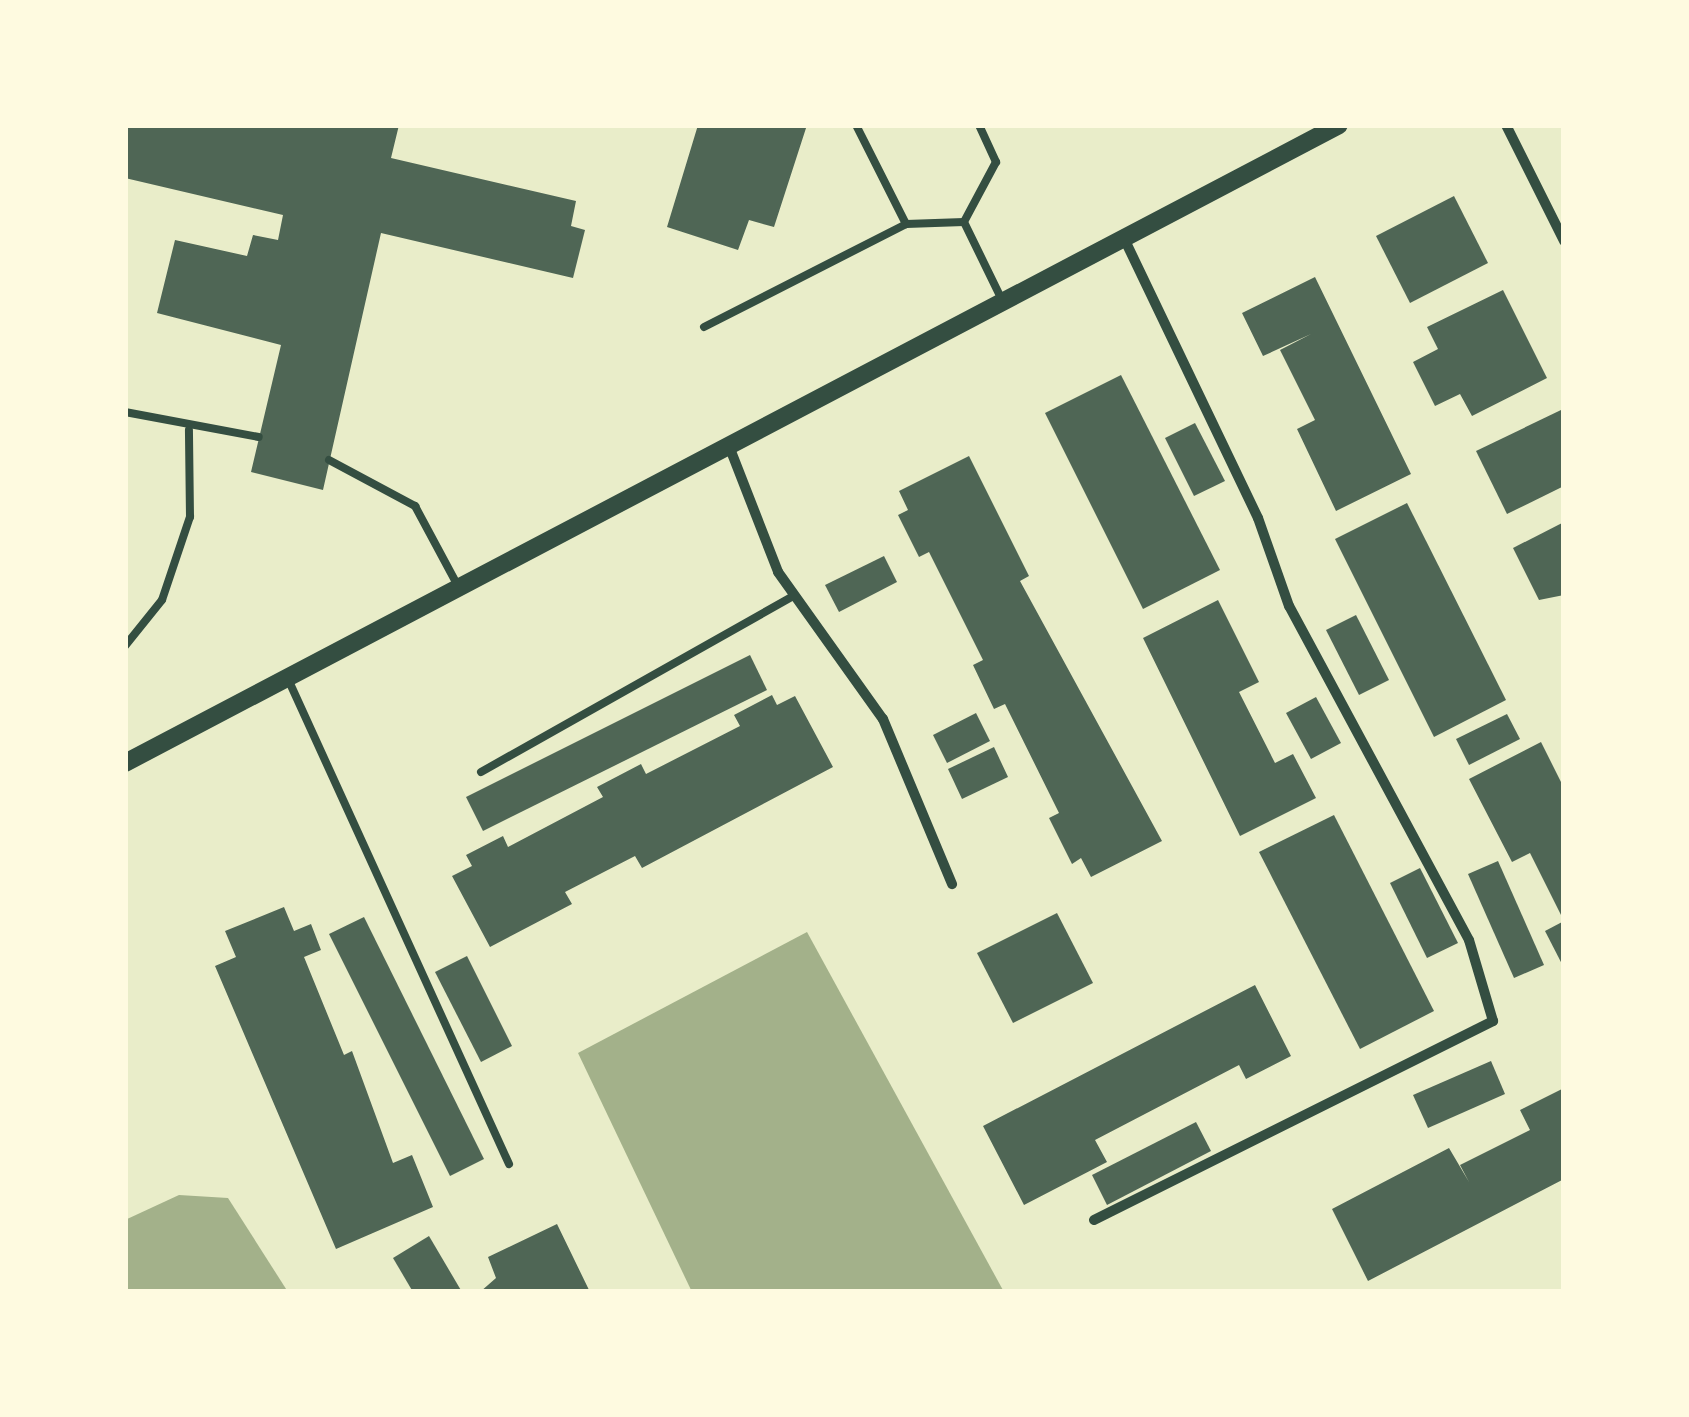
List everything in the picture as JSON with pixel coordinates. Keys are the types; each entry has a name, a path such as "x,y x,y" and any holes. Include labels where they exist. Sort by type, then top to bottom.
{"street":[{"path":"125,763 1125,240 1306,133 1340,125"},
{"path":"1506,125 1564,242"},
{"path":"1094,1220 1492,1022 1469,940 1328,685 1125,240"},
{"path":"729,446 795,595 883,719 952,884"}],"lane":[{"path":"856,125 906,224"},
{"path":"964,222 996,162 978,125"},
{"path":"704,327 906,224 964,222"},
{"path":"964,222 1004,304"},
{"path":"125,412 189,430 259,438"},
{"path":"125,646 162,600 190,516 189,430"},
{"path":"329,460 414,506 459,588"},
{"path":"481,772 795,595"},
{"path":"288,679 509,1164"}],"shaded area":[{"path":"807,932 1004,1292 692,1292 578,1053"},
{"path":"179,1195 228,1198 288,1292 125,1292 125,1220"}],"building":[{"path":"125,125 399,125 391,158 576,201 571,226 585,230 573,278 381,233 323,490 251,472 281,345 157,313 175,240 247,256 253,235 278,240 283,215 125,178"},
{"path":"698,125 807,125 774,227 749,220 738,250 667,227"},
{"path":"1454,196 1488,263 1410,303 1376,236"},
{"path":"1315,277 1411,474 1336,511 1297,429 1315,420 1280,350 1311,334 1263,356 1242,313"},
{"path":"1503,290 1547,378 1472,416 1460,394 1435,406 1413,362 1438,349 1427,327"},
{"path":"1121,375 1220,570 1143,609 1045,413"},
{"path":"1561,410 1564,486 1507,514 1476,451"},
{"path":"1195,423 1225,481 1194,496 1165,438"},
{"path":"969,456 1029,576 1020,581 1162,841 1091,877 1081,858 1072,864 1049,818 1059,813 1005,704 994,709 973,665 983,660 929,552 919,557 898,515 908,510 899,491"},
{"path":"1407,503 1506,700 1434,737 1335,539"},
{"path":"1564,522 1564,595 1539,600 1513,548"},
{"path":"884,556 897,582 839,612 825,585"},
{"path":"1218,600 1259,682 1239,692 1275,763 1293,754 1316,798 1240,836 1143,638"},
{"path":"1356,615 1389,680 1359,695 1326,630"},
{"path":"750,655 767,690 483,831 466,797"},
{"path":"772,695 777,705 795,696 833,767 642,868 635,856 565,892 572,904 490,947 452,876 472,866 466,855 503,836 508,847 603,797 597,787 641,764 646,774 740,726 734,715"},
{"path":"1316,697 1341,743 1311,759 1286,713"},
{"path":"976,713 990,741 947,763 933,735"},
{"path":"1507,714 1520,739 1469,765 1456,739"},
{"path":"1541,742 1564,788 1564,921 1530,853 1512,862 1469,779"},
{"path":"994,747 1008,777 962,799 948,769"},
{"path":"1334,815 1434,1011 1360,1049 1259,852"},
{"path":"1498,861 1544,965 1514,978 1468,874"},
{"path":"1420,868 1458,943 1427,958 1390,883"},
{"path":"284,907 294,931 311,924 321,950 304,957 344,1055 352,1051 393,1163 412,1155 433,1207 336,1249 215,966 236,957 225,931"},
{"path":"1057,913 1093,983 1013,1023 977,953"},
{"path":"364,917 484,1159 450,1176 329,934"},
{"path":"1564,921 1564,968 1545,931"},
{"path":"467,956 512,1046 481,1062 435,972"},
{"path":"1255,985 1291,1056 1246,1079 1239,1065 1095,1140 1107,1162 1024,1205 983,1126"},
{"path":"1491,1061 1505,1094 1428,1128 1413,1095"},
{"path":"1564,1088 1564,1179 1368,1281 1332,1209 1449,1148 1469,1182 1460,1165 1530,1130 1520,1110"},
{"path":"1196,1122 1211,1151 1107,1205 1092,1175"},
{"path":"557,1224 590,1292 480,1292 496,1278 488,1257"},
{"path":"429,1236 462,1292 413,1292 393,1258"}]}
